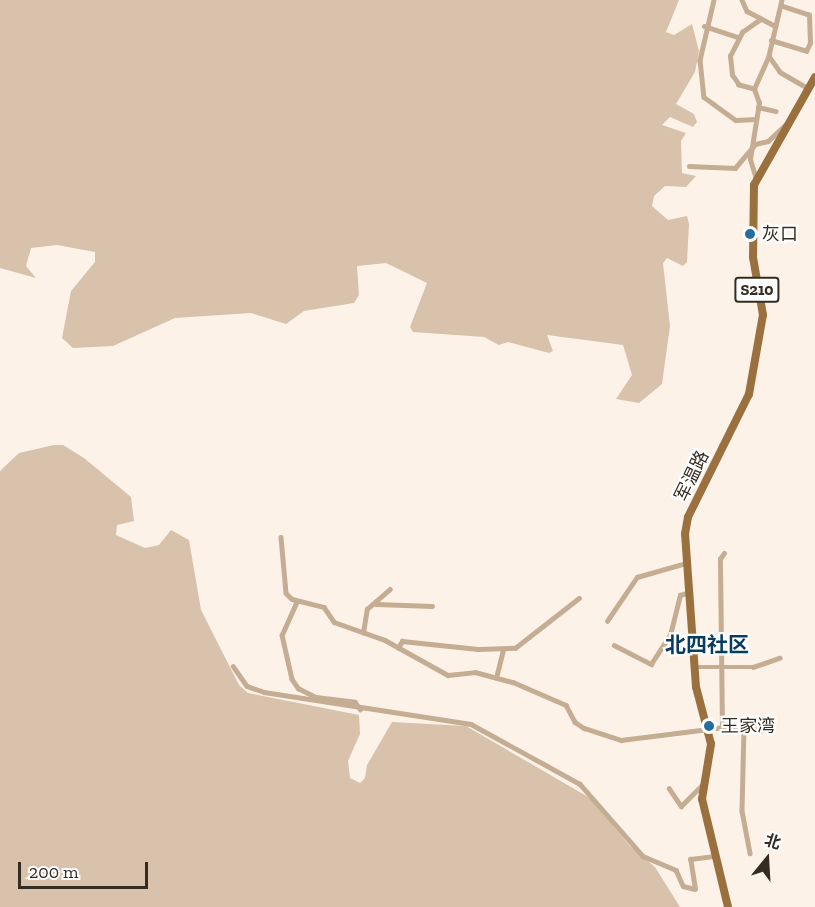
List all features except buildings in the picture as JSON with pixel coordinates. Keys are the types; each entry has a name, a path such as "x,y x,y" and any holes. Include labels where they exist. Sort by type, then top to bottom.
{"main road":[{"name":"军温路","path":"728,907 702,799 711,744 695,667 686,563 687,520 744,408 761,333 763,315 753,257 756,180 815,77"}],"street":[{"path":"714,0 704,26 700,60 704,97 736,120 755,119"},
{"path":"742,0 759,20 775,26"},
{"path":"756,180 750,159 755,144 755,119 758,107 754,89 769,56 771,40 782,3 809,15 810,43 806,51 771,40"},
{"path":"754,89 739,85 732,75 730,56 738,37 759,20"},
{"path":"704,26 738,37"},
{"path":"769,56 780,72 808,88"},
{"path":"758,107 776,111"},
{"path":"689,166 735,168 755,144 768,141 790,122"},
{"path":"281,537 286,593 297,602 324,607 334,622 398,648 448,675 474,672 496,678 566,705 584,728 621,740 722,728 762,730"},
{"path":"722,728 720,559 724,553"},
{"path":"607,621 637,577 686,563"},
{"path":"376,604 382,591 390,589"},
{"path":"614,645 651,664 670,634 680,595 690,592"},
{"path":"398,648 402,641 503,650 526,640 579,598"},
{"path":"361,601 367,609 363,633"},
{"path":"297,602 282,635 292,679 298,688 316,697 355,702 360,709"},
{"path":"367,609 376,604 432,606"},
{"path":"496,678 503,650"},
{"path":"695,667 753,667 779,658"},
{"path":"233,666 247,686 264,692 360,709 471,723 556,770 599,801 643,856 676,870 683,886 695,889 690,859 715,856"},
{"path":"744,728 742,812 750,853"},
{"path":"669,788 681,806 704,783"}],"shaded area":[{"path":"0,0 679,0 666,32 674,35 692,24 699,51 695,72 676,104 694,114 697,122 693,127 670,117 662,125 686,133 681,141 682,173 696,176 686,187 665,186 654,196 652,206 668,220 687,216 689,224 687,262 683,266 667,258 663,263 670,326 662,384 639,403 616,399 632,375 623,345 547,335 553,351 549,353 508,342 499,345 484,337 413,332 410,327 427,283 386,263 357,266 359,295 354,303 304,311 286,324 251,313 175,318 113,346 73,348 62,338 71,291 95,262 95,252 57,245 31,248 26,266 36,278 0,268"},
{"path":"63,445 84,458 131,497 134,521 117,525 116,535 145,548 159,545 171,530 189,540 201,610 239,685 248,693 359,715 360,734 348,761 350,778 360,783 365,778 367,765 392,722 466,726 590,798 630,846 655,867 680,907 0,907 0,471 19,453"}],"place":[{"name":"灰口","path":"750,234"},
{"name":"王家湾","path":"709,726"}],"district":[{"name":"北四社区","path":"707,645"}]}
